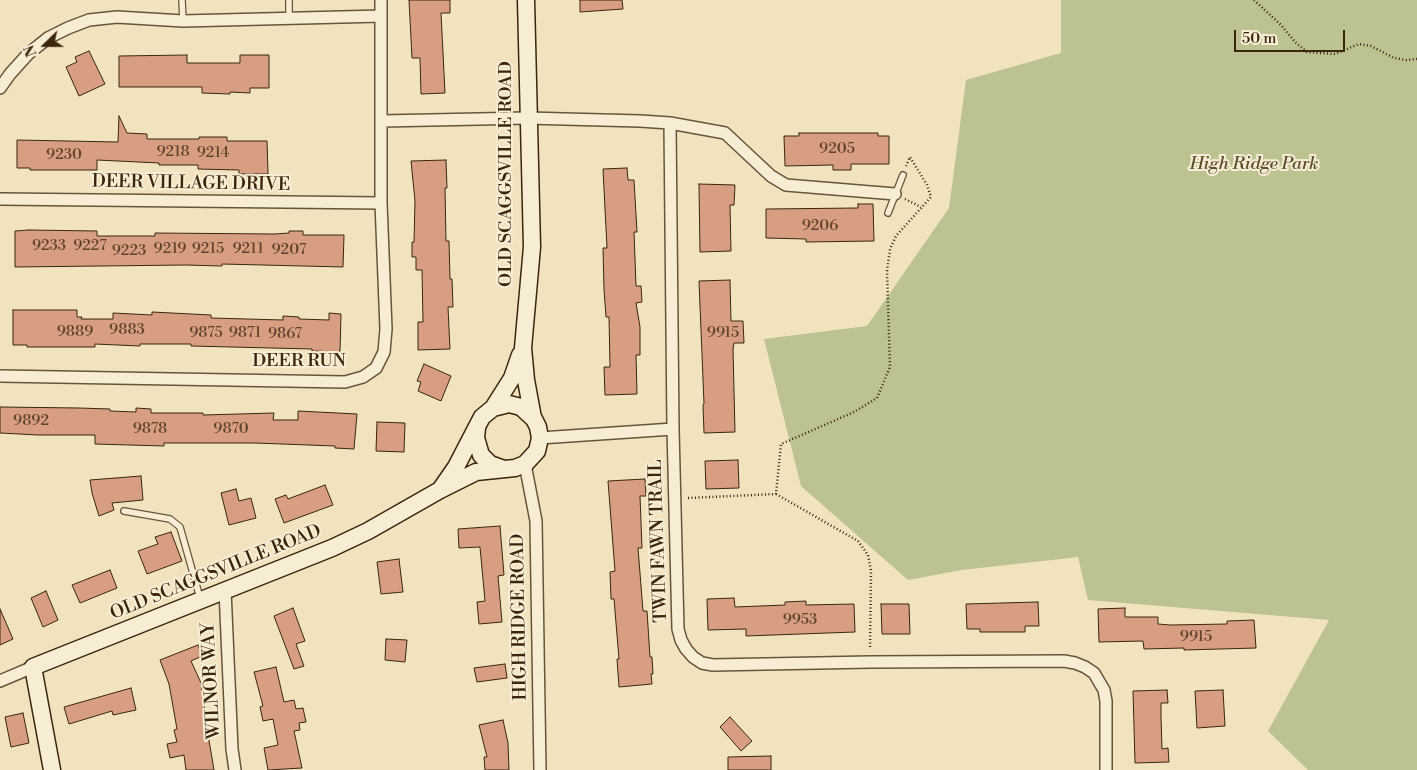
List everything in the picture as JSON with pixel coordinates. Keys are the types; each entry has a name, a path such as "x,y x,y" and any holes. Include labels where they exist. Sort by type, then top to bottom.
{"street":[{"name":"DEER RUN","path":"0,376 345,382 363,377 376,368 384,352 386,329 381,203 381,0"},
{"name":"OLD SCAGGSVILLE ROAD","path":"526,0 527,118 532,247 523,348 526,380 533,418"},
{"path":"0,88 28,54 48,38 89,20 117,17 183,21 381,16"},
{"path":"382,121 527,118 640,120 670,123 725,133 771,176 786,185 895,194"},
{"name":"TWIN FAWN TRAIL","path":"670,123 673,429 678,629 681,640 693,657 713,665 1064,661 1085,667 1094,673 1104,690 1106,701 1106,770"},
{"name":"DEER VILLAGE DRIVE","path":"0,199 381,203"},
{"name":"OLD SCAGGSVILLE ROAD","path":"493,408 512,378 523,348"},
{"path":"509,404 521,407 533,418 538,427 540,438 537,451 525,464 515,468 504,468 490,464 481,455 476,438 477,427 482,417 493,408 509,404"},
{"name":"OLD SCAGGSVILLE ROAD","path":"440,490 456,467 477,427"},
{"path":"540,438 673,429"},
{"name":"HIGH RIDGE ROAD","path":"525,464 536,521 540,770"},
{"name":"OLD SCAGGSVILLE ROAD","path":"0,681 332,548 476,472 504,468"},
{"name":"WILNOR WAY","path":"225,590 232,749 236,770"},
{"path":"33,667 52,770"}],"lane":[{"path":"182,0 183,21"},
{"path":"289,0 290,19"},
{"path":"888,213 903,174"},
{"path":"124,511 170,519 180,528 201,600"}],"path":[{"path":"1254,0 1307,52 1335,54 1360,44 1371,46 1394,58 1417,59"},
{"path":"776,494 781,444 854,412 877,398 890,367 887,271 890,249 896,236 931,197 927,185 910,157 903,174"},
{"path":"895,194 922,208"},
{"path":"675,499 776,494 858,541 868,555 871,571 870,662"}],"green space":[{"name":"High Ridge Park","path":"1061,0 1417,0 1417,770 1308,770 1268,731 1329,620 1088,600 1078,557 962,570 908,580 801,486 764,339 867,326 949,208 966,80 1061,53"}],"building":[{"path":"409,0 450,0 450,13 441,13 445,93 421,94 420,58 412,58"},
{"path":"580,0 622,0 623,9 580,12"},
{"path":"89,51 105,84 79,96 66,67 77,62 75,57"},
{"path":"187,55 187,63 240,63 240,55 269,55 269,88 250,88 250,93 230,92 230,94 202,93 202,87 119,87 119,56"},
{"path":"119,116 127,133 147,134 147,139 227,137 227,141 267,141 268,174 239,174 239,170 198,169 198,165 159,165 159,163 97,160 97,170 30,170 30,168 17,168 17,140 118,142"},
{"path":"799,133 878,133 878,136 889,136 889,164 851,164 851,170 833,170 833,165 785,166 784,136 799,136"},
{"path":"446,160 446,241 449,241 453,307 448,307 450,349 418,350 418,322 423,322 422,270 416,270 416,257 412,257 415,201 411,161"},
{"path":"627,168 628,180 634,180 637,232 634,232 636,286 641,286 642,302 636,303 640,327 640,355 636,355 637,394 605,395 604,367 610,367 609,317 606,317 604,289 603,248 607,248 603,169"},
{"path":"699,184 735,185 734,205 730,205 731,251 700,252"},
{"path":"858,204 873,204 874,241 806,242 806,239 766,238 766,209 858,208"},
{"path":"15,231 97,231 97,236 155,236 155,233 275,234 289,233 289,231 303,231 303,235 344,235 343,267 222,264 222,266 15,267"},
{"path":"730,280 731,321 743,321 744,343 734,343 733,349 735,432 704,433 699,281"},
{"path":"13,310 77,310 77,317 82,317 81,319 113,319 113,313 152,315 152,312 211,315 211,318 283,320 283,316 299,317 299,319 329,320 329,313 341,314 340,352 312,351 312,349 191,346 191,344 140,344 140,346 95,344 95,347 27,347 27,345 13,345"},
{"path":"424,364 451,376 441,401 418,391 421,382 417,381"},
{"path":"0,407 110,409 110,411 136,412 136,408 151,409 151,413 203,413 203,415 274,413 273,420 298,420 298,411 357,414 354,449 335,448 335,446 255,443 164,443 164,446 95,444 95,435 0,433"},
{"path":"377,422 405,423 404,452 376,451"},
{"path":"738,460 739,488 706,489 705,461"},
{"path":"141,476 143,500 112,503 114,510 99,516 90,480"},
{"path":"645,479 646,496 640,496 642,548 638,548 643,611 647,611 650,657 652,657 652,684 619,687 617,659 619,659 614,599 611,599 610,572 615,571 608,481"},
{"path":"325,485 333,505 284,523 275,499 286,495 288,499"},
{"path":"236,489 239,501 251,498 256,518 229,525 221,493"},
{"path":"500,526 504,575 498,576 502,622 479,624 477,602 485,601 480,547 459,548 458,529"},
{"path":"171,532 182,561 147,574 138,551 158,544 155,537"},
{"path":"399,559 403,592 381,594 377,562"},
{"path":"110,570 117,588 80,603 72,585"},
{"path":"46,591 58,620 43,627 31,598"},
{"path":"734,598 735,607 785,605 785,602 806,601 806,605 854,604 855,632 746,636 746,629 708,630 707,599"},
{"path":"1038,602 1039,626 1025,626 1025,632 980,632 980,629 967,629 966,604"},
{"path":"881,604 909,604 910,634 882,634"},
{"path":"293,608 305,641 296,644 304,666 294,669 274,616"},
{"path":"1125,608 1125,617 1158,617 1158,624 1227,624 1227,621 1254,620 1256,648 1144,649 1143,641 1099,642 1098,609"},
{"path":"0,609 13,639 0,645"},
{"path":"386,639 407,640 405,662 385,660"},
{"path":"198,645 202,656 191,661 201,683 214,770 186,770 184,755 170,758 167,744 177,742 174,730 177,729 169,684 160,660"},
{"path":"505,664 507,678 477,682 474,668"},
{"path":"276,667 284,702 294,700 296,709 303,708 306,722 299,723 300,730 294,731 302,768 268,770 264,748 278,745 273,719 263,721 260,707 263,706 254,672"},
{"path":"131,688 136,710 113,715 112,711 69,724 64,707"},
{"path":"1167,690 1168,703 1161,703 1161,716 1162,749 1168,748 1169,762 1135,763 1133,691"},
{"path":"1223,690 1225,726 1197,728 1195,691"},
{"path":"23,713 29,743 11,747 5,717"},
{"path":"730,717 752,741 741,751 720,727"},
{"path":"503,720 508,743 509,770 485,770 484,757 487,757 479,725"},
{"path":"771,756 771,770 728,770 728,757"}]}
